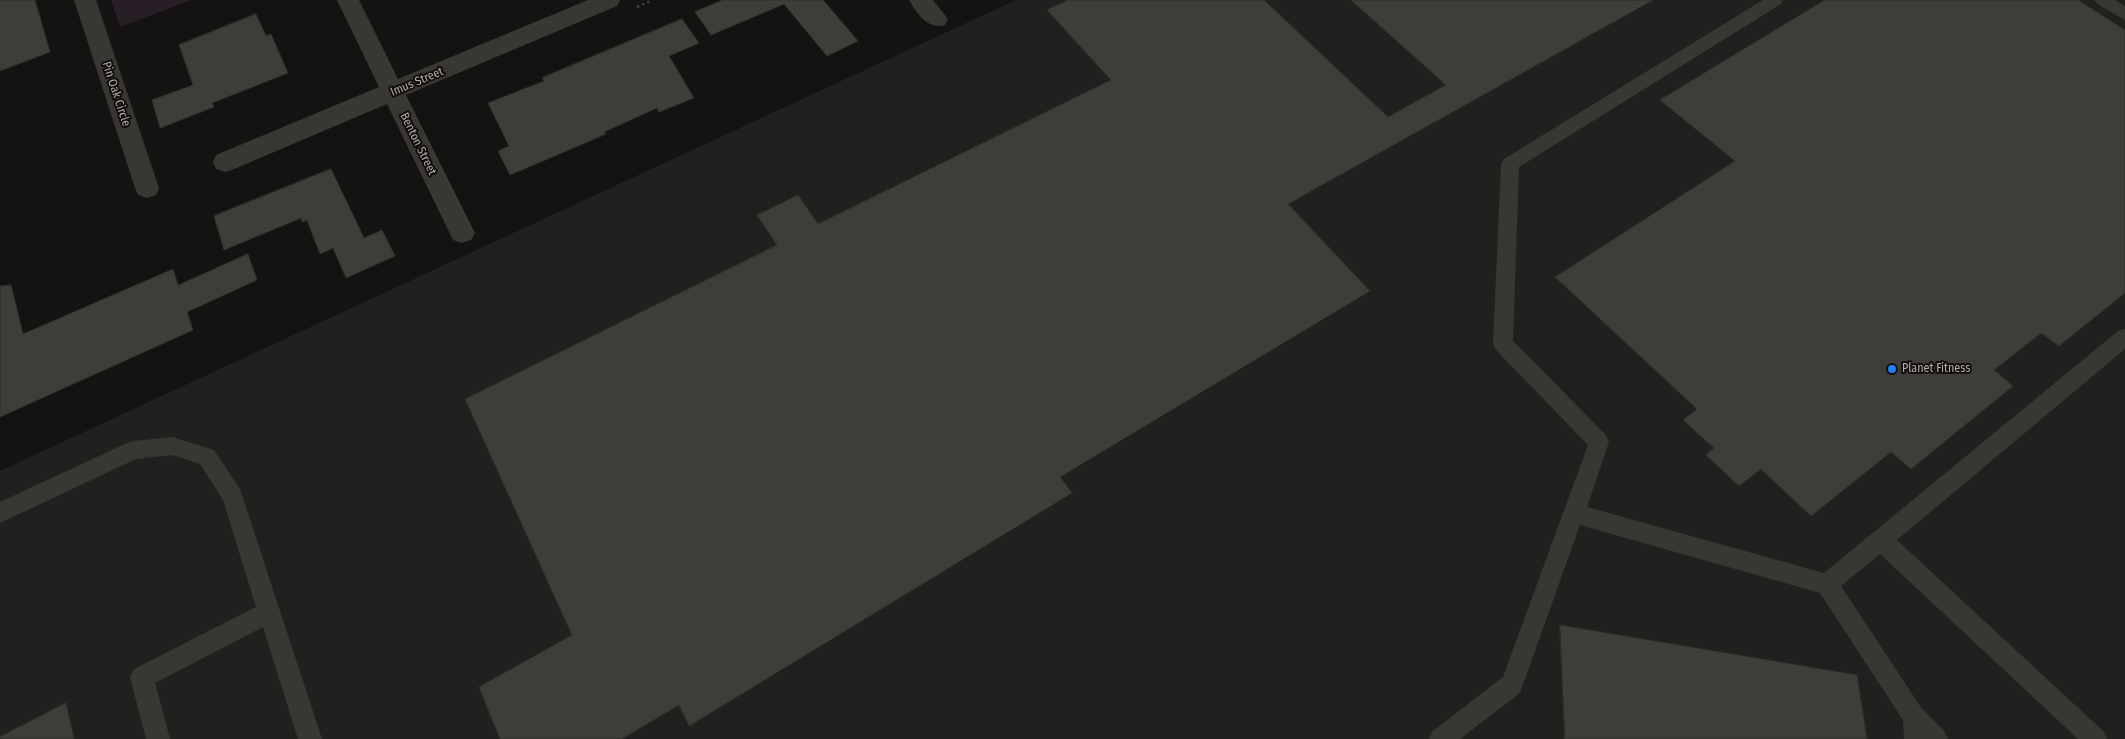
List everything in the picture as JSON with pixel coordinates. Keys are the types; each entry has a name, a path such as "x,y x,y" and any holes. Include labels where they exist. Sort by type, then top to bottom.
{"street":[{"name":"Pin Oak Circle","path":"85,0 146,188"},
{"name":"Benton Street","path":"348,0 462,233"},
{"name":"Imus Street","path":"225,162 609,0"},
{"path":"920,0 937,19"}],"lane":[{"path":"1442,739 1512,685 1599,442 1503,344 1510,164 1775,0"},
{"path":"2104,0 2125,14"},
{"path":"1826,584 2125,336"},
{"path":"0,513 134,450 172,446 207,457 232,496 310,739"},
{"path":"1574,513 1826,584 1915,728 1936,739"},
{"path":"1880,539 2095,739"},
{"path":"158,739 142,678 269,612"}],"shaded area":[{"path":"111,0 191,0 120,27"},
{"path":"1016,0 2125,0 2125,739 0,739 0,471"}],"building":[{"path":"0,0 35,0 50,52 0,71"},
{"path":"723,0 823,0 858,41 827,56 784,4 711,35 695,12"},
{"path":"1068,0 1264,0 1388,117 1446,85 1351,0 1653,0 1288,204 1370,291 1060,477 1072,493 689,726 679,705 622,739 500,739 479,687 572,635 465,399 777,245 757,215 798,195 818,224 1111,80 1047,10"},
{"path":"1825,0 2078,0 2125,30 2125,293 2059,346 2041,333 1994,370 2013,386 1911,469 1891,452 1811,516 1761,469 1739,486 1706,455 1714,448 1683,420 1697,409 1555,277 1735,161 1660,100"},
{"path":"256,14 266,36 271,34 288,73 212,103 214,107 160,128 152,100 193,85 179,45"},
{"path":"682,19 699,43 669,56 694,98 659,112 657,108 604,132 606,134 510,175 498,151 509,146 488,103 544,81 542,78"},
{"path":"331,169 364,238 382,230 395,256 346,278 333,248 320,254 307,220 302,222 301,218 224,250 214,216"},
{"path":"248,254 257,280 187,312 193,330 0,417 0,286 11,285 23,334 173,269 178,285"},
{"path":"1560,625 1857,675 1867,739 1565,739"},
{"path":"66,703 74,739 0,739 0,737"}],"place":[{"name":"Planet Fitness","path":"1892,369"}]}
